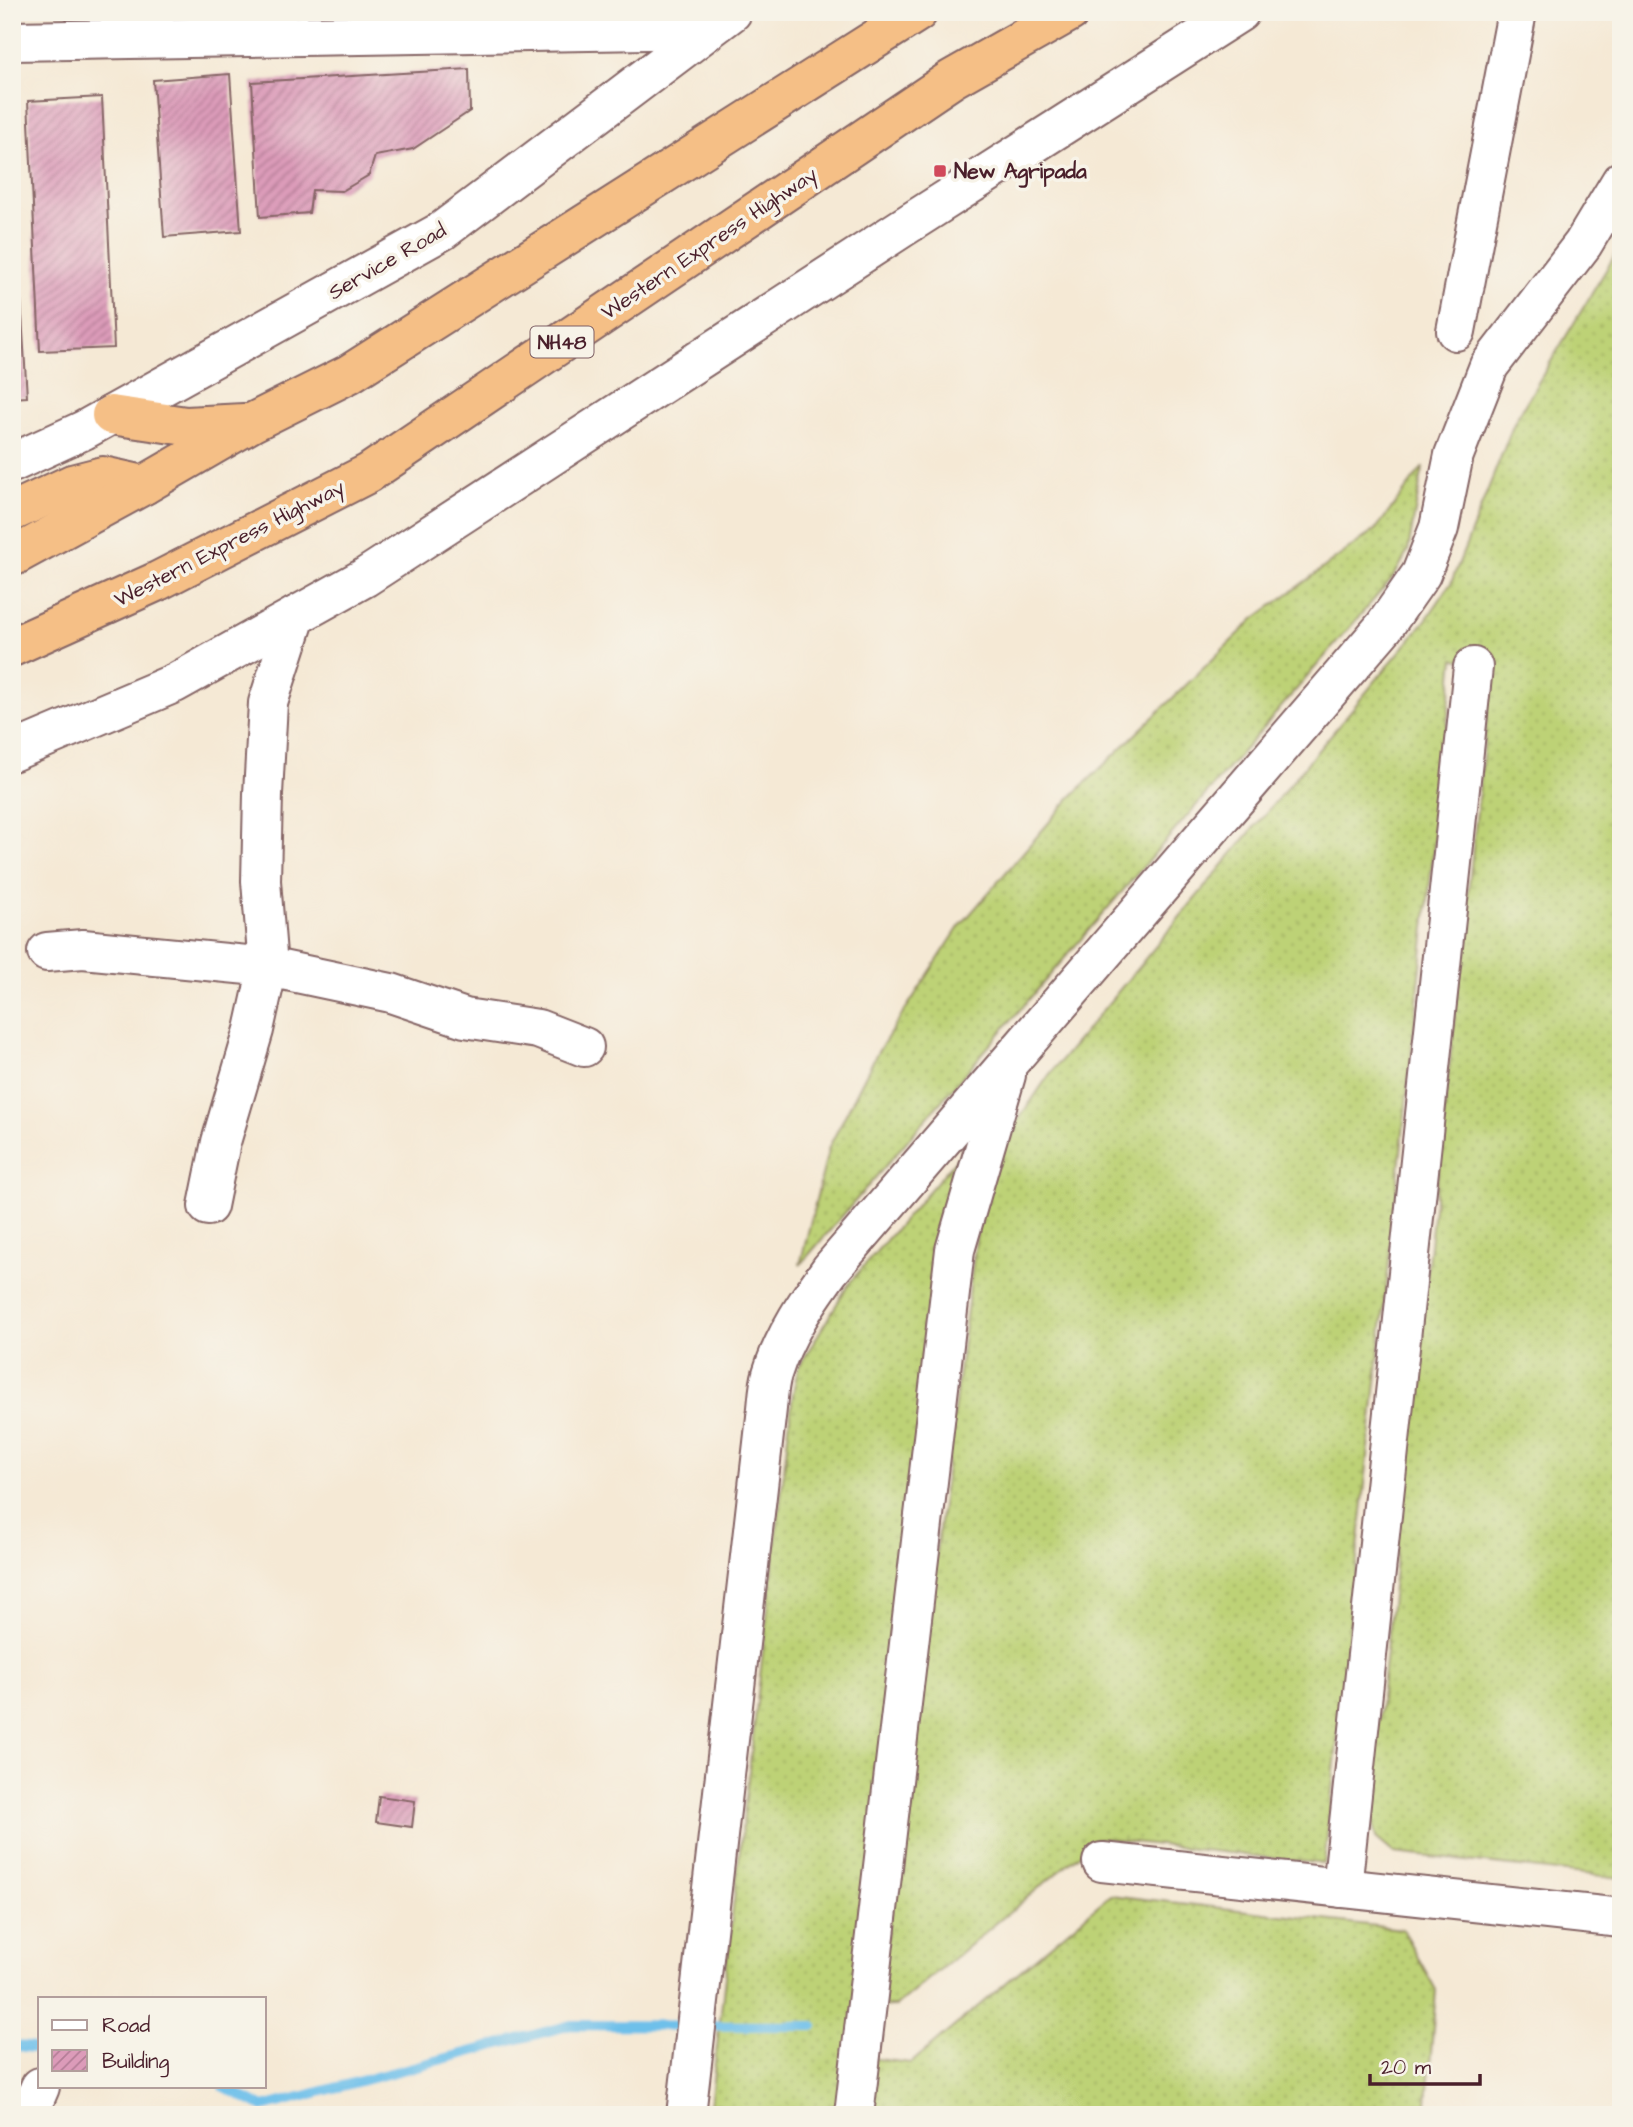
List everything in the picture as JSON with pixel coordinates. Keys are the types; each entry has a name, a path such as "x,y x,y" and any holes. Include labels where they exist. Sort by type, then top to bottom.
{"highway":[{"path":"12,557 251,423 349,374 918,12"},
{"name":"Western Express Highway","path":"12,647 158,581 369,473 952,79 1070,12"},
{"path":"111,415 186,426 251,423"},
{"path":"12,512 72,484 103,476 144,485"}],"street":[{"path":"12,752 175,683 364,578 1240,12"},
{"path":"1456,331 1517,12"},
{"path":"12,41 720,21"},
{"name":"Service Road","path":"12,463 84,430 442,231 720,21"},
{"path":"688,2100 772,1375 788,1336 830,1270 1384,627 1421,574 1439,528 1454,455 1489,366 1583,244 1621,181"},
{"path":"208,1206 220,1142 254,1030 268,967 261,881 268,703 296,616"},
{"path":"1342,1888 1473,667"},
{"path":"47,952 83,949 268,967 391,993 465,1018 538,1030 584,1047"},
{"path":"854,2115 955,1250 1009,1063"},
{"path":"1102,1862 1621,1918"},
{"path":"28,2115 40,2088"}],"green space":[{"path":"1621,245 1621,1878 1394,1853 1376,1838 1369,1809 1493,663 1454,659 1324,1864 1099,1838 896,2006 878,2007 980,1208 1008,1135 1049,1075 1426,620 1451,583 1515,421"},
{"path":"1423,467 1408,551 1395,575 800,1265 829,1147 876,1055 959,927 1070,798 1254,619 1376,529"},
{"path":"979,1133 842,2115 709,2115 798,1368 850,1282"},
{"path":"1110,1895 1402,1929 1436,1990 1426,2115 862,2115 869,2058 911,2063"}],"building":[{"path":"469,69 470,111 413,149 375,156 369,175 342,191 312,190 309,213 260,217 252,82"},
{"path":"230,74 241,231 164,237 153,80"},
{"path":"102,97 114,348 40,351 28,101"},
{"path":"12,185 27,397 12,398"},
{"path":"379,1796 415,1801 412,1827 376,1822"}],"waterway":[{"path":"226,2088 263,2107 571,2025 813,2026"},
{"path":"12,2045 38,2049"}],"place":[{"name":"New Agripada","path":"940,171"}]}
